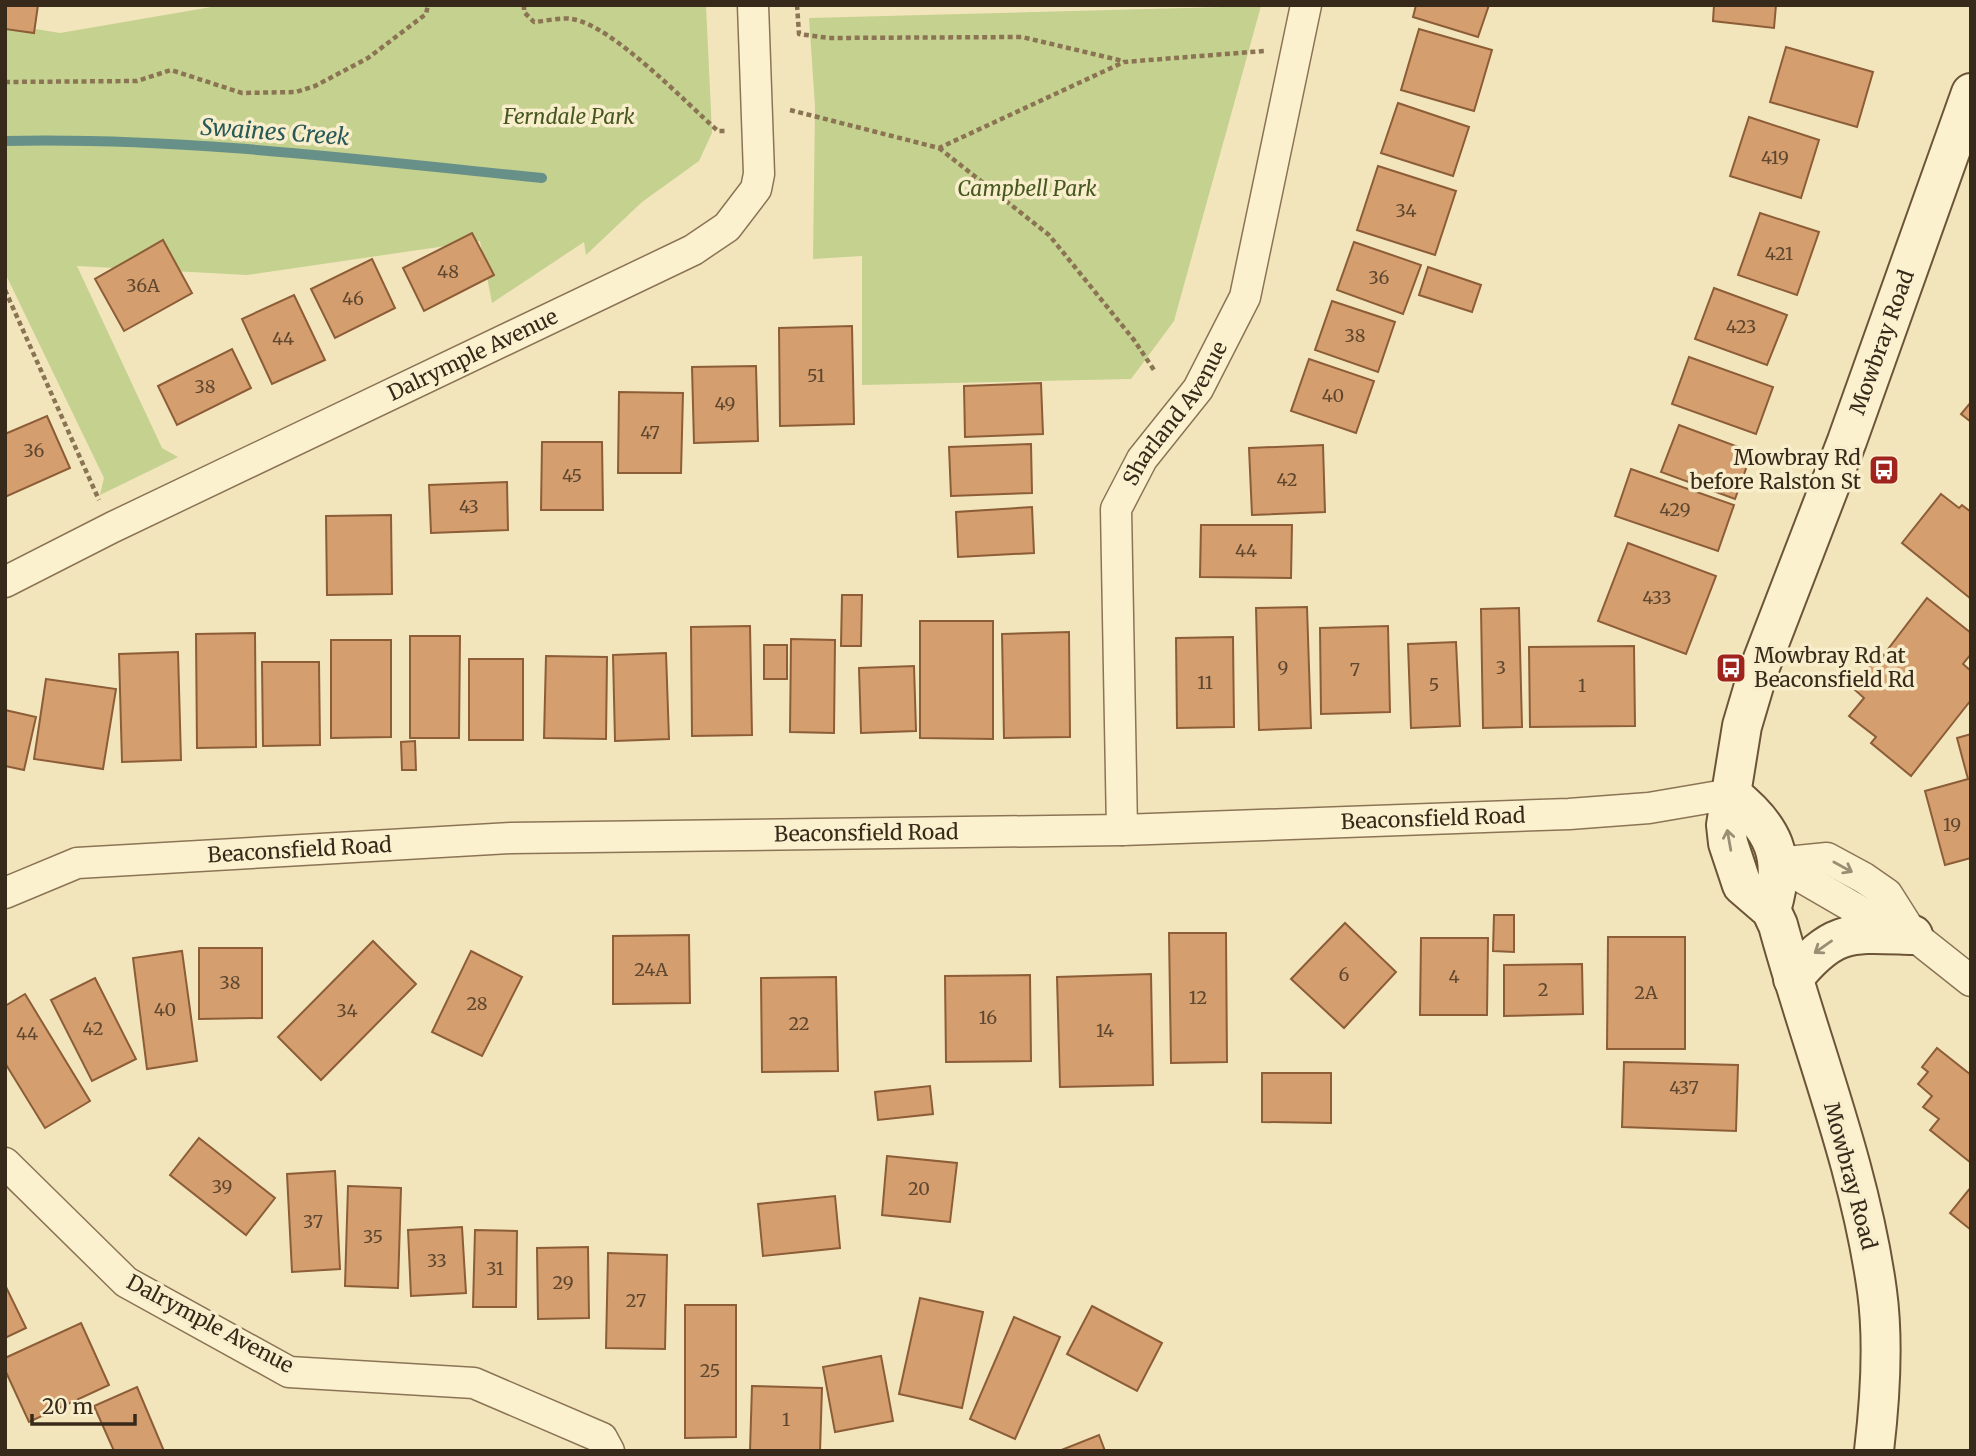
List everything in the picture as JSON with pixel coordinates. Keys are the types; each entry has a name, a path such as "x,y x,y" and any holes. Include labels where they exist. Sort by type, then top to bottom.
{"main road":[{"name":"Mowbray Road","path":"1874,1451 1880,1324 1876,1282 1857,1195 1772,910 1742,886 1728,843 1726,825 1742,726 1758,673 1847,440 1971,93"},
{"path":"1731,794 1754,811 1771,835 1781,880 1772,910"},
{"path":"1793,979 1813,954 1832,941 1855,933 1913,935"}],"street":[{"name":"Dalrymple Avenue","path":"5,582 113,527 693,250 727,227 749,202 759,174 753,5"},
{"name":"Sharland Avenue","path":"1122,830 1115,509 1142,459 1198,389 1245,297 1306,5"},
{"name":"Beaconsfield Road","path":"5,893 77,863 294,850 511,838 1122,830 1569,814 1649,808 1731,794"},
{"path":"1777,863 1827,858 1887,894 1913,935 1971,981"},
{"name":"Dalrymple Avenue","path":"5,1163 126,1282 289,1372 474,1383 602,1438 609,1451"}],"path":[{"path":"5,82 137,81 171,70 242,93 296,92 315,86 368,58 426,14 428,5"},
{"path":"524,5 524,12 534,22 570,18 592,24 651,71 718,131 756,116 939,148 1049,235 1134,340 1154,370"},
{"path":"797,5 799,34 828,38 1022,37 1124,62 1296,48"},
{"path":"939,148 1124,62"},
{"path":"5,290 113,527"}],"green space":[{"name":"Ferndale Park","path":"223,5 706,5 712,133 699,161 642,202 586,255 584,242 492,303 480,241 247,275 77,266 162,448 178,457 100,495 104,478 5,273 5,24 60,33"},
{"name":"Campbell Park","path":"1261,6 1174,321 1131,379 862,385 862,256 813,259 815,106 809,18"}],"building":[{"path":"5,5 38,5 34,33 5,29"},
{"path":"1416,5 1489,5 1478,37 1413,17"},
{"path":"1714,5 1776,5 1774,28 1713,21"},
{"path":"1419,29 1492,50 1474,111 1401,90"},
{"path":"1786,47 1873,72 1857,127 1770,102"},
{"path":"1398,103 1469,127 1453,176 1381,153"},
{"path":"1749,117 1819,140 1801,198 1730,176"},
{"path":"1378,166 1456,191 1435,255 1357,230"},
{"path":"1760,213 1819,232 1797,295 1738,275"},
{"path":"472,233 494,275 424,311 403,268"},
{"path":"163,240 192,293 124,331 95,279"},
{"path":"1354,242 1421,265 1403,314 1337,290"},
{"path":"372,259 395,308 335,338 311,289"},
{"path":"1428,267 1481,285 1472,312 1419,295"},
{"path":"1714,288 1787,315 1767,365 1695,339"},
{"path":"294,295 325,360 272,384 242,319"},
{"path":"1332,301 1395,322 1378,372 1315,350"},
{"path":"852,326 854,424 780,426 779,328"},
{"path":"232,349 251,388 177,425 158,386"},
{"path":"1689,357 1773,387 1756,434 1672,404"},
{"path":"1309,359 1374,381 1356,433 1291,411"},
{"path":"756,366 758,441 694,443 692,367"},
{"path":"1041,383 1043,434 965,437 964,386"},
{"path":"619,392 683,393 681,473 618,473"},
{"path":"1971,402 1971,422 1961,414"},
{"path":"47,416 70,468 5,497 5,434"},
{"path":"1679,425 1752,452 1735,499 1661,472"},
{"path":"542,442 602,442 603,510 541,510"},
{"path":"1031,444 1032,493 951,496 949,447"},
{"path":"1323,445 1325,512 1252,515 1249,448"},
{"path":"1631,469 1734,505 1718,551 1615,516"},
{"path":"507,482 508,530 431,533 429,485"},
{"path":"1941,494 1959,508 1962,505 1971,512 1971,599 1902,543"},
{"path":"1032,507 1034,553 958,557 956,512"},
{"path":"391,515 392,594 327,595 326,516"},
{"path":"1201,525 1292,525 1291,578 1200,577"},
{"path":"1628,543 1716,576 1686,654 1598,621"},
{"path":"842,595 862,595 861,646 841,646"},
{"path":"1927,598 1971,633 1971,654 1963,664 1971,671 1971,700 1911,776 1871,743 1876,737 1849,716 1864,698 1855,690 1867,675 1867,669 1876,657 1882,657"},
{"path":"1307,607 1311,728 1259,730 1256,608"},
{"path":"1519,608 1522,727 1483,728 1481,609"},
{"path":"920,621 993,621 993,739 920,738"},
{"path":"750,626 752,735 692,736 691,627"},
{"path":"1388,626 1390,712 1321,714 1320,628"},
{"path":"1069,632 1070,737 1004,738 1002,634"},
{"path":"255,633 256,747 197,748 196,634"},
{"path":"410,636 460,636 459,738 410,738"},
{"path":"1233,637 1234,727 1177,728 1176,638"},
{"path":"791,639 835,640 834,733 790,732"},
{"path":"331,640 391,640 391,737 331,738"},
{"path":"1456,642 1460,726 1411,728 1408,644"},
{"path":"764,645 787,645 787,679 764,679"},
{"path":"1634,646 1635,726 1530,727 1529,647"},
{"path":"178,652 181,760 122,762 119,654"},
{"path":"666,653 669,739 615,741 613,655"},
{"path":"546,656 607,657 606,739 544,738"},
{"path":"469,659 523,659 523,740 469,740"},
{"path":"262,662 319,662 320,745 263,746"},
{"path":"914,666 916,731 861,733 859,668"},
{"path":"46,679 116,689 103,769 34,759"},
{"path":"5,710 36,717 24,770 5,766"},
{"path":"1971,734 1971,858 1945,865 1925,791 1968,779 1957,738"},
{"path":"415,741 416,770 402,770 401,742"},
{"path":"1494,915 1514,915 1514,952 1493,951"},
{"path":"1345,923 1396,972 1344,1028 1291,979"},
{"path":"1169,933 1226,933 1227,1062 1171,1063"},
{"path":"689,935 690,1003 613,1004 613,936"},
{"path":"1608,937 1685,937 1685,1049 1607,1049"},
{"path":"1421,938 1488,938 1487,1015 1420,1015"},
{"path":"373,941 416,984 321,1080 278,1037"},
{"path":"199,948 262,948 262,1018 199,1019"},
{"path":"182,951 197,1061 147,1069 133,958"},
{"path":"471,951 522,977 482,1056 432,1032"},
{"path":"1582,964 1583,1014 1504,1016 1504,965"},
{"path":"1151,974 1153,1085 1060,1087 1057,977"},
{"path":"1030,975 1031,1061 946,1062 945,976"},
{"path":"836,977 838,1071 762,1072 761,978"},
{"path":"95,978 136,1059 92,1081 51,1000"},
{"path":"25,994 90,1101 45,1128 5,1063 5,1006"},
{"path":"1937,1048 1971,1075 1971,1163 1930,1130 1939,1119 1923,1107 1932,1096 1918,1084 1928,1072 1922,1067"},
{"path":"1624,1062 1738,1065 1736,1131 1622,1127"},
{"path":"1262,1073 1331,1073 1331,1123 1262,1122"},
{"path":"930,1086 933,1114 878,1120 875,1092"},
{"path":"199,1138 275,1198 246,1235 170,1175"},
{"path":"887,1156 957,1163 950,1222 882,1215"},
{"path":"335,1171 340,1269 292,1272 287,1174"},
{"path":"348,1186 401,1188 398,1288 345,1286"},
{"path":"1971,1187 1971,1230 1950,1213"},
{"path":"835,1196 840,1248 763,1256 758,1204"},
{"path":"462,1227 466,1293 411,1296 408,1230"},
{"path":"475,1230 517,1231 516,1307 473,1307"},
{"path":"588,1247 589,1318 538,1319 537,1248"},
{"path":"608,1253 667,1255 665,1349 606,1348"},
{"path":"5,1285 26,1328 5,1338"},
{"path":"920,1298 983,1312 962,1408 899,1394"},
{"path":"685,1305 736,1305 736,1437 685,1438"},
{"path":"1092,1306 1162,1343 1137,1391 1067,1354"},
{"path":"1014,1317 1060,1337 1015,1439 970,1419"},
{"path":"81,1323 109,1385 29,1422 5,1370 5,1358"},
{"path":"881,1356 893,1421 835,1432 823,1367"},
{"path":"752,1386 822,1388 820,1451 750,1451"},
{"path":"137,1387 164,1451 114,1451 94,1406"},
{"path":"1099,1435 1105,1451 1059,1451"}],"waterway":[{"name":"Swaines Creek","path":"5,141 207,146 542,178"}],"place":[{"name":"Mowbray Rd before Ralston St","path":"1884,470"},
{"name":"Mowbray Rd at Beaconsfield Rd","path":"1731,668"}]}
